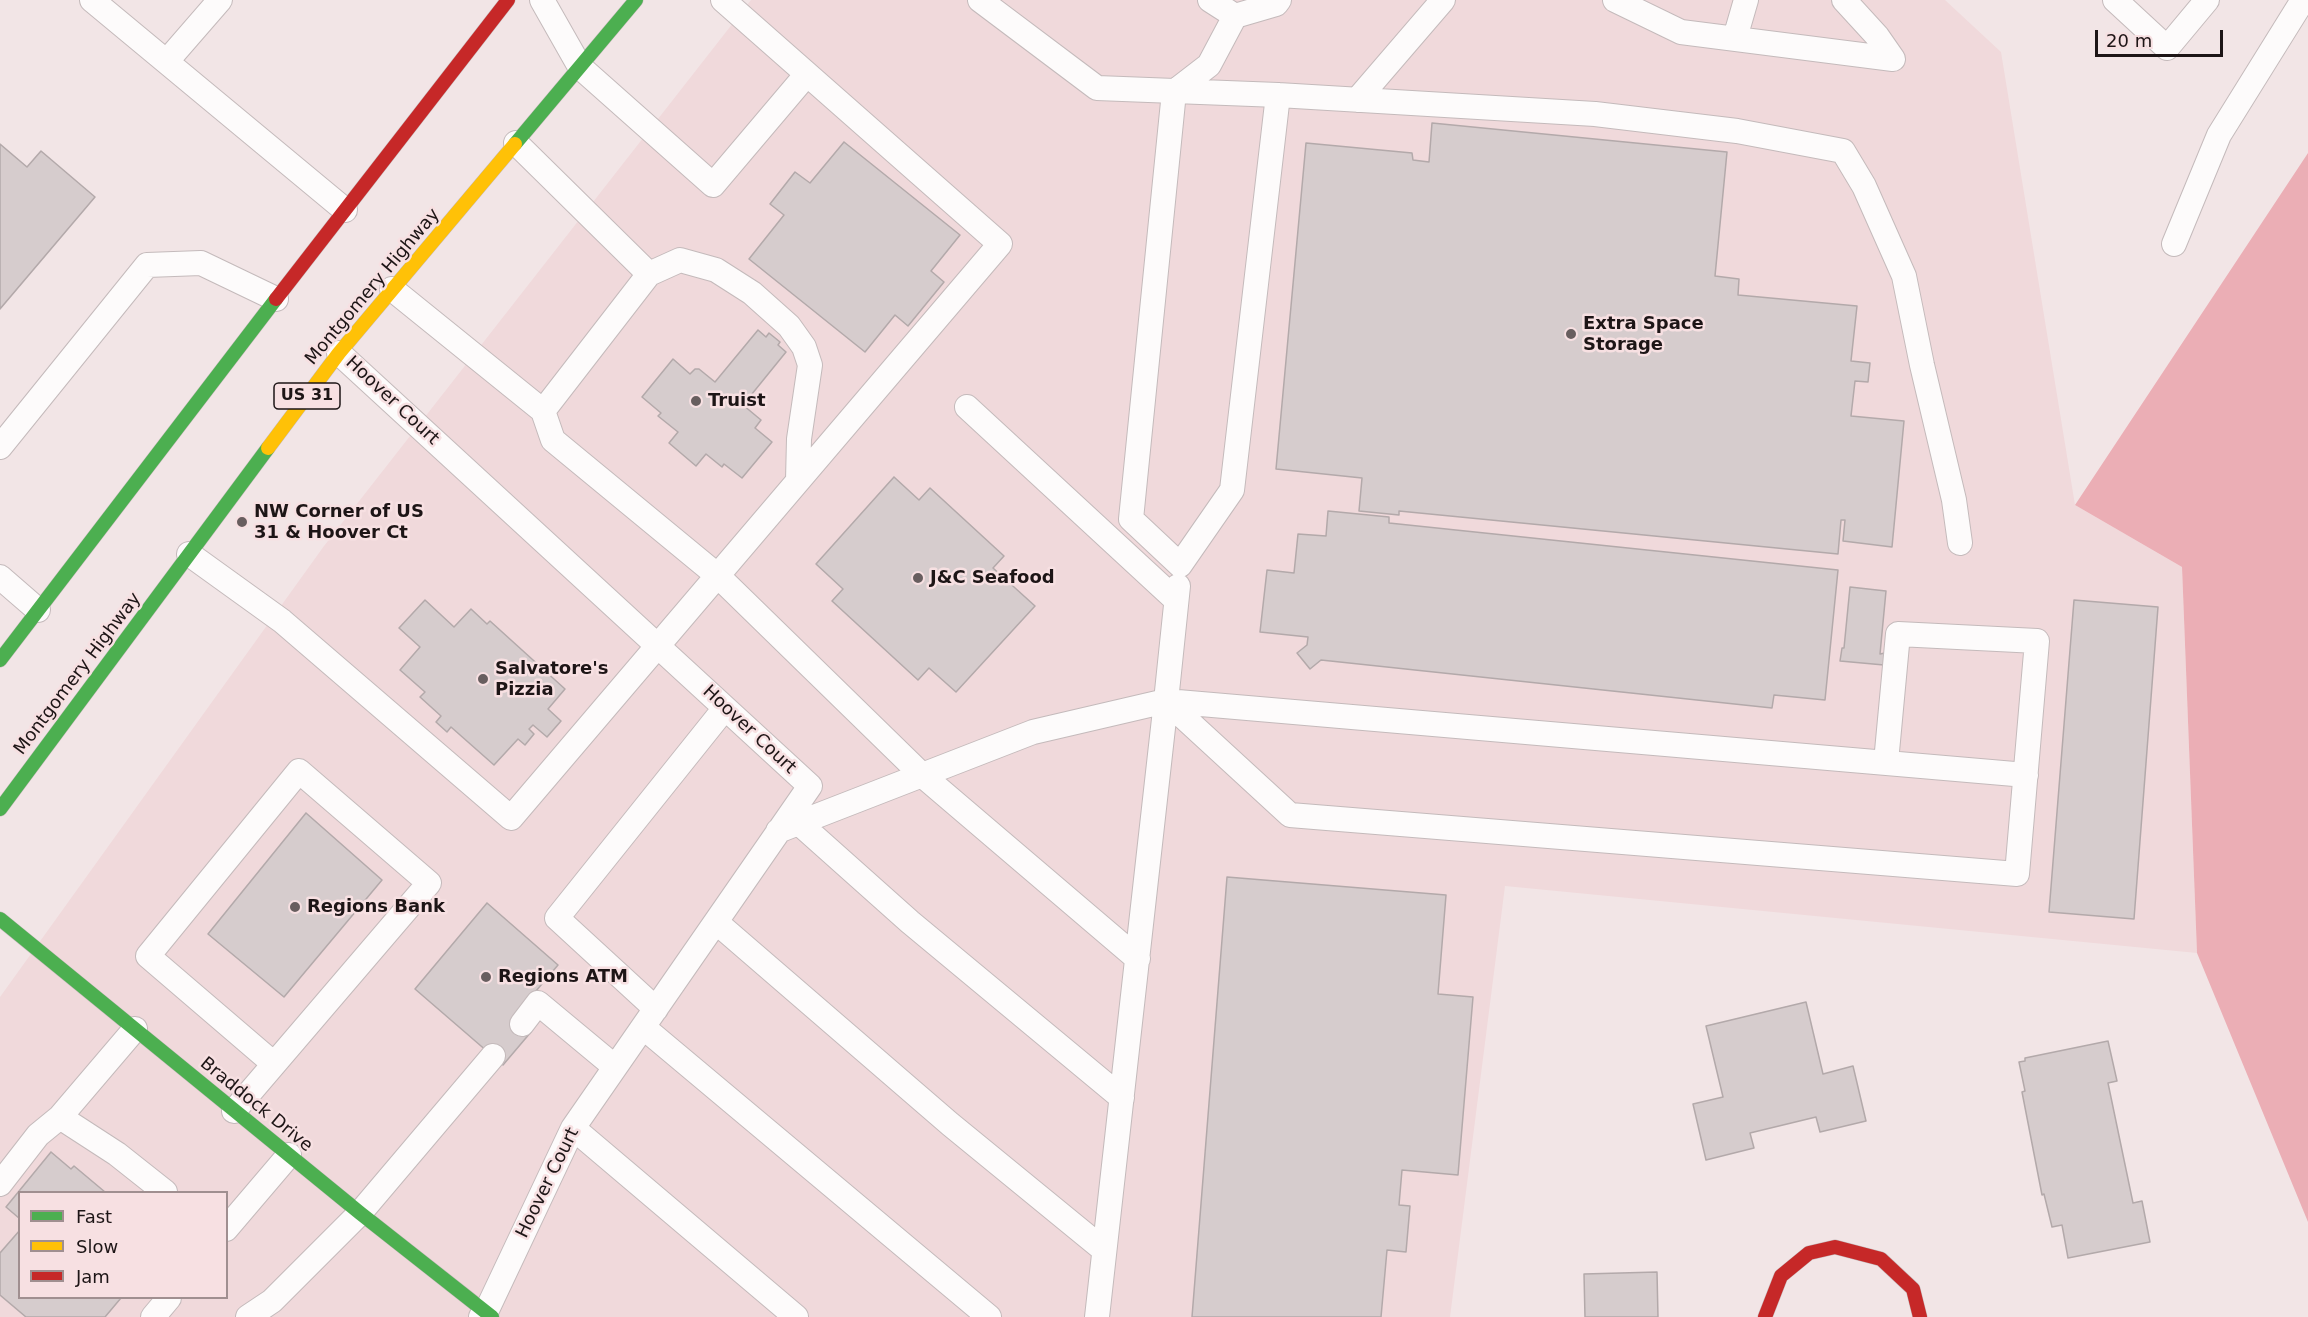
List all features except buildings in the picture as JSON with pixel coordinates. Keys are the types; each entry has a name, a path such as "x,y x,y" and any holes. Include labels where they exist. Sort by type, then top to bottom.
{"main road":[{"path":"0,660 508,0"},
{"name":"Montgomery Highway","path":"0,809 339,353 636,0"},
{"name":"Braddock Drive","path":"0,919 486,1315"},
{"path":"1765,1317 1781,1276 1809,1253 1835,1247 1881,1259 1913,1289 1920,1317"}],"lane":[{"path":"92,0 345,210"},
{"path":"167,62 220,0"},
{"path":"542,0 580,67 713,185 807,74"},
{"path":"189,554 282,621 511,818 1000,244 723,0"},
{"path":"980,0 1096,88 1278,95 1595,114 1737,130 1843,151 1864,186 1904,276 1922,365 1954,500 1960,543"},
{"path":"1210,0 1235,16"},
{"path":"1180,565 1131,519 1174,92 1209,65 1235,16 1276,4 1279,0"},
{"path":"1356,100 1443,0"},
{"path":"1615,0 1681,32 1893,59 1877,36 1844,0"},
{"path":"1736,38 1746,0"},
{"path":"2115,0 2167,48 2207,0"},
{"path":"2174,244 2219,135 2303,0"},
{"path":"1096,1317 1167,701 1180,565 1232,490 1278,95"},
{"path":"516,142 649,274"},
{"path":"543,411 649,274 680,260 716,270 752,293 789,326 804,347 810,365 799,439 798,480"},
{"path":"0,447 147,265 201,263 276,299"},
{"path":"393,289 543,411 554,440 718,576 921,774 1137,958"},
{"name":"Hoover Court","path":"339,353 810,786 788,827 716,922 573,1128 486,1315"},
{"path":"967,407 1176,600"},
{"path":"0,577 38,610"},
{"path":"1167,701 1290,815 2017,874 2037,641 1898,634 1886,762"},
{"path":"788,827 1033,732 1167,701 2026,775"},
{"path":"725,708 556,918 649,1018 989,1317"},
{"path":"234,1111 429,883 299,771 148,957 274,1064"},
{"path":"788,827 910,922 1122,1098"},
{"path":"716,922 950,1124 1104,1250"},
{"path":"522,1024 538,1003 615,1067"},
{"path":"0,1184 38,1135 60,1117 135,1029"},
{"path":"248,1317 279,1294 360,1213 493,1056"},
{"path":"60,1117 117,1154 164,1191"},
{"path":"573,1128 796,1317"},
{"path":"228,1227 289,1155"},
{"path":"153,1317 168,1299"}],"shaded area":[{"path":"751,0 1945,0 2001,52 2075,505 2182,567 2197,953 1505,886 1450,1317 0,1317 0,997 324,546"},
{"path":"2308,153 2308,1222 2197,953 2182,567 2075,505"}],"traffic: fast":[{"path":"515,144 636,0"},
{"path":"0,660 276,299"},
{"path":"0,809 268,448"},
{"path":"0,919 360,1213 492,1317"}],"traffic: slow":[{"path":"268,448 339,353 515,144"}],"traffic: jam":[{"path":"276,299 508,0"},
{"path":"1765,1317 1781,1276 1809,1253 1835,1247 1881,1259 1913,1289 1920,1317"}],"place":[{"name":"Extra Space Storage","path":"1571,334"},
{"name":"Truist","path":"696,401"},
{"name":"NW Corner of US 31 & Hoover Ct","path":"242,522"},
{"name":"J&C Seafood","path":"918,578"},
{"name":"Salvatore's Pizzia","path":"483,679"},
{"name":"Regions Bank","path":"295,907"},
{"name":"Regions ATM","path":"486,977"}]}
